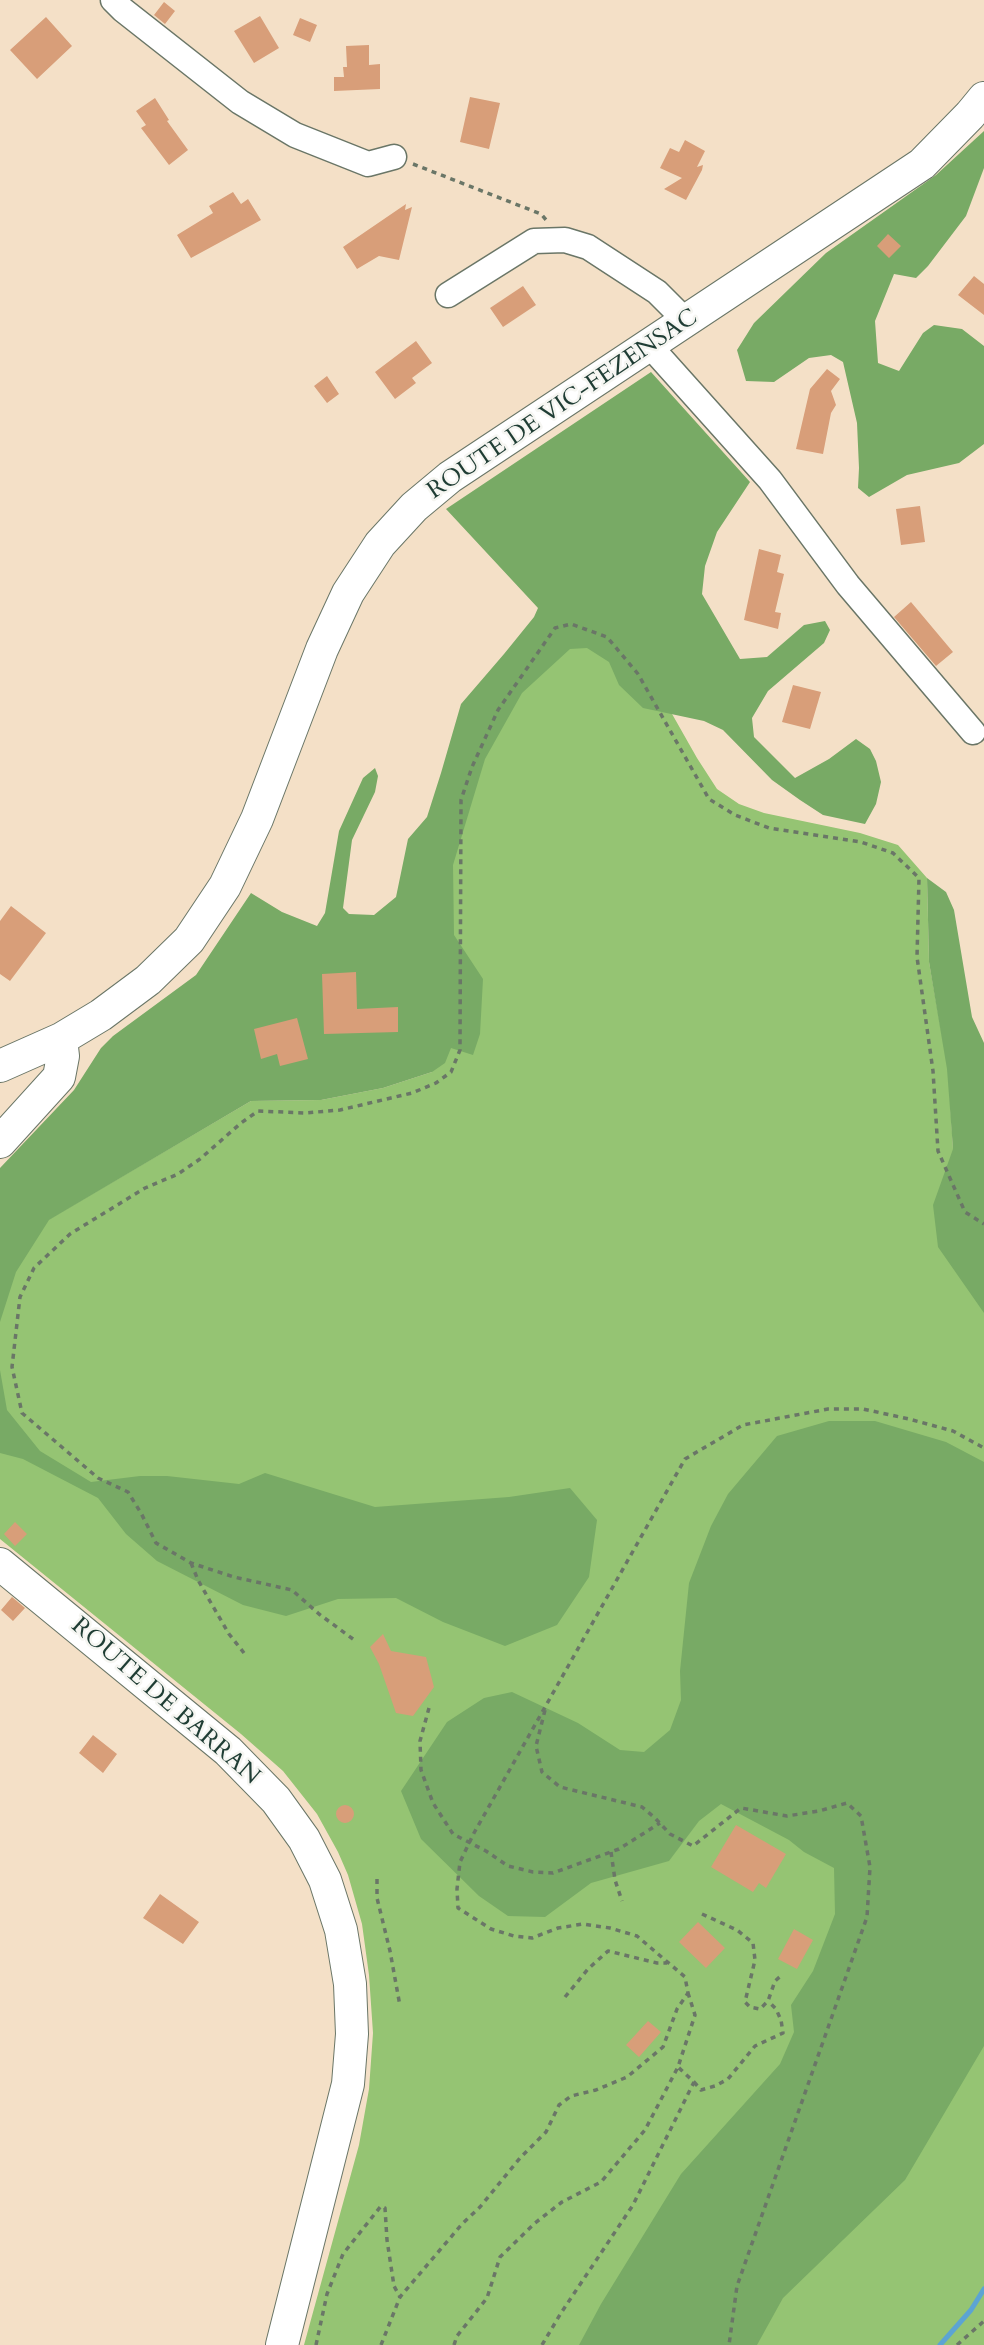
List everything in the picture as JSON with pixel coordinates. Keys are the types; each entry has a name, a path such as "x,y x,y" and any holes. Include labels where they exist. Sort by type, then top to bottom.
{"main road":[{"name":"ROUTE DE VIC-FEZENSAC","path":"0,1066 61,1039 101,1015 148,980 188,940 225,886 257,819 322,649 348,593 380,544 414,507 450,477 922,164 984,99"},
{"path":"0,1142 59,1077 63,1056 61,1039"},
{"name":"ROUTE DE BARRAN","path":"0,1564 228,1751 276,1800 304,1839 325,1880 341,1930 350,1984 352,2034 348,2084 282,2345"}],"street":[{"path":"113,0 240,102 295,135 368,164 394,157"},
{"path":"448,295 534,241 565,240 588,247 657,292 686,321"},
{"path":"650,346 770,480 848,585 973,732"}],"path":[{"path":"394,157 541,214 565,240"},
{"path":"353,1639 292,1590 234,1577 191,1563 156,1543 128,1492 98,1478 22,1413 12,1367 20,1297 34,1268 70,1234 145,1188 178,1174 258,1111 306,1113 340,1110 412,1093 436,1083 451,1072 460,1049 461,800 472,766 498,710 555,628 571,624 607,637 638,674 709,799 735,815 769,828 861,842 893,853 919,878 918,957 933,1071 938,1151 965,1212 984,1224"},
{"path":"454,2345 457,2336 487,2298 500,2258 535,2223 562,2202 601,2182 645,2130 678,2067 695,2015 685,1977 637,1936 583,1924 558,1928 532,1938 514,1936 491,1929 458,1908 457,1889 460,1862 470,1842 685,1459 743,1425 828,1409 863,1409 909,1419 953,1431 984,1448"},
{"path":"191,1563 229,1634 244,1653"},
{"path":"547,1704 536,1746 542,1772 560,1787 642,1808 670,1834 693,1846 741,1808 787,1816 847,1803 861,1816 870,1867 867,1917 737,2286 729,2345"},
{"path":"429,1708 420,1741 421,1770 433,1803 453,1834 508,1866 553,1873 611,1852 660,1823"},
{"path":"611,1852 615,1880 622,1901"},
{"path":"377,1879 377,1898 400,2006"},
{"path":"702,1914 737,1930 753,1943 755,1960 745,2002 750,2007 760,2010 768,2001 775,1981 783,1974"},
{"path":"565,1997 588,1969 608,1951 657,1963 668,1963"},
{"path":"381,2345 400,2297 520,2158 546,2132 559,2105 571,2096 596,2090 627,2077 663,2047 677,2009 688,1993"},
{"path":"678,2067 701,2090 728,2079 755,2046 783,2033 776,2009 768,2001"},
{"path":"542,2345 633,2205 694,2082"},
{"path":"316,2345 327,2294 343,2254 381,2206 385,2207 394,2286 400,2297"},
{"path":"957,2345 984,2321"}],"green space":[{"path":"984,131 984,168 966,216 916,278 894,274 875,321 878,363 899,371 923,333 934,325 962,329 984,346 984,444 959,463 907,475 869,497 858,488 857,423 843,362 831,355 809,358 774,382 746,381 737,350 754,323 826,253 936,175"},
{"path":"651,372 750,482 717,532 705,566 702,594 740,659 767,657 804,625 825,621 830,630 824,643 768,691 752,718 754,737 795,778 829,759 856,739 870,749 881,782 876,804 865,824 823,815 772,780 723,730 704,721 643,708 619,685 609,662 587,648 570,649 522,693 485,759 453,865 454,935 483,979 480,1034 473,1055 451,1048 445,1063 432,1072 383,1088 321,1100 251,1101 49,1220 16,1272 0,1322 0,1168 74,1090 101,1048 113,1036 196,975 251,893 282,912 317,926 325,913 339,831 363,778 375,768 378,776 375,792 352,840 343,908 349,914 374,915 396,897 408,839 427,817 461,704 534,617 538,608 446,509"},
{"path":"550,619 646,668 717,789 739,804 764,813 860,833 898,845 927,878 929,962 948,1069 953,1149 984,1207 984,2345 304,2345 359,2145 369,2089 373,2033 369,1975 362,1924 348,1875 317,1814 283,1771 0,1539 0,1248 251,1101 321,1100 383,1088 432,1072 448,799"},
{"path":"927,878 946,892 954,910 972,1017 984,1043 984,1313 938,1247 933,1205 953,1149 947,1069 929,962"},
{"path":"0,1370 7,1410 40,1451 91,1482 140,1476 167,1476 239,1484 265,1473 375,1507 509,1497 570,1488 597,1520 589,1577 557,1625 505,1646 443,1622 396,1598 338,1599 286,1616 243,1605 157,1561 126,1534 98,1498 23,1459 0,1453"},
{"path":"829,1421 875,1421 946,1442 984,1462 984,2046 905,2180 783,2298 757,2345 579,2345 601,2304 681,2174 780,2064 794,2032 791,2005 813,1971 835,1914 834,1868 804,1852 789,1840 721,1804 699,1821 669,1861 591,1883 545,1917 508,1916 479,1896 421,1839 401,1791 447,1722 484,1698 512,1692 578,1723 620,1750 644,1752 670,1730 681,1700 680,1671 689,1583 711,1526 728,1494 777,1436"}],"building":[{"path":"164,2 175,11 165,24 154,15"},
{"path":"260,16 279,48 254,63 234,31"},
{"path":"46,17 72,46 37,79 10,50"},
{"path":"300,18 317,25 310,42 293,35"},
{"path":"369,45 369,65 380,64 380,89 334,91 334,77 344,77 343,67 347,67 346,46"},
{"path":"470,97 500,103 489,149 460,142"},
{"path":"155,98 169,120 167,121 188,150 169,165 141,128 146,125 136,111"},
{"path":"685,140 705,151 697,167 703,165 702,170 686,200 664,189 682,178 660,168 670,148 679,152"},
{"path":"233,192 241,204 248,199 261,220 191,258 177,235 213,213 209,206"},
{"path":"406,204 405,210 412,207 399,260 379,256 357,269 343,247"},
{"path":"888,234 901,246 889,258 877,246"},
{"path":"974,276 984,284 984,315 958,295"},
{"path":"523,286 536,305 503,327 490,308"},
{"path":"416,341 432,363 412,378 416,383 395,399 375,372"},
{"path":"827,369 840,379 831,391 836,405 831,413 823,454 796,449 810,389"},
{"path":"327,376 339,394 327,403 314,386"},
{"path":"920,506 925,542 901,545 896,509"},
{"path":"759,549 781,555 777,572 784,574 775,612 781,613 778,629 744,620"},
{"path":"911,602 953,652 936,666 894,617"},
{"path":"793,685 821,692 810,729 782,722"},
{"path":"11,906 46,933 10,981 0,974 0,921"},
{"path":"356,972 357,1009 398,1007 398,1032 324,1034 322,974"},
{"path":"297,1018 308,1059 280,1066 277,1054 261,1059 254,1029"},
{"path":"15,1522 27,1534 15,1546 4,1534"},
{"path":"12,1597 25,1608 13,1621 1,1610"},
{"path":"383,1634 391,1651 426,1657 434,1687 413,1716 396,1713 379,1664 370,1647"},
{"path":"93,1735 117,1754 103,1773 79,1753"},
{"path":"345,1805 351,1808 354,1814 351,1820 345,1823 339,1820 336,1814 339,1808"},
{"path":"736,1825 786,1854 766,1888 759,1883 753,1892 711,1867"},
{"path":"160,1894 199,1922 183,1944 143,1918"},
{"path":"698,1922 725,1948 706,1968 679,1942"},
{"path":"794,1929 813,1940 797,1969 778,1959"},
{"path":"648,2021 661,2032 639,2057 626,2045"}],"waterway":[{"path":"940,2345 971,2310 984,2289"}]}
